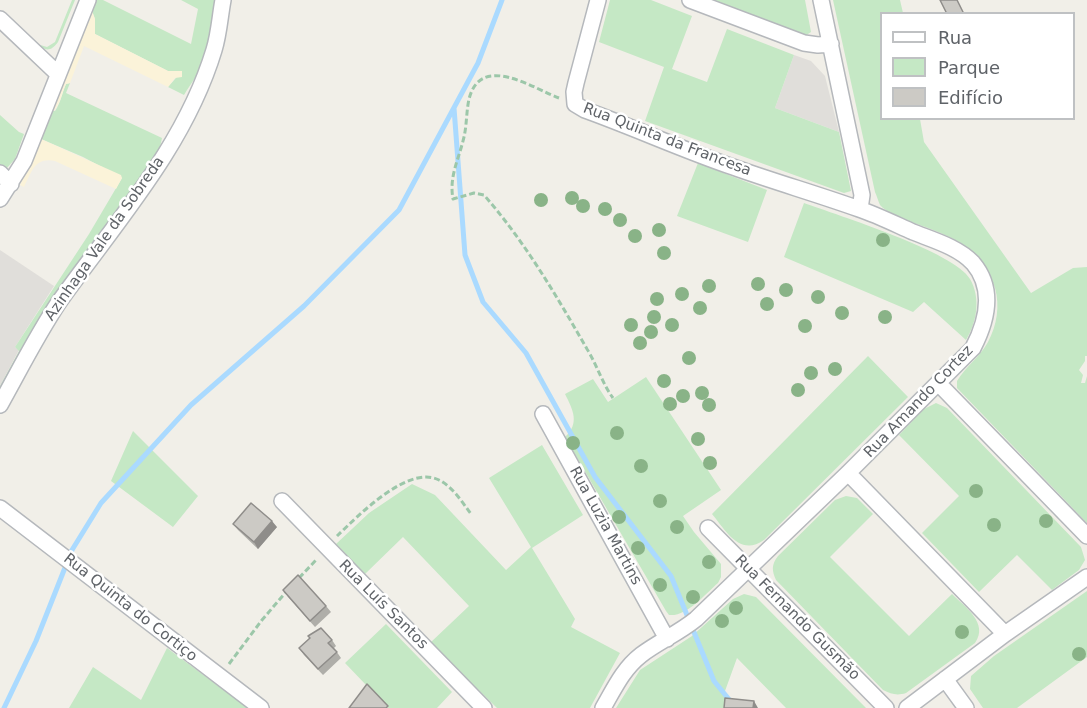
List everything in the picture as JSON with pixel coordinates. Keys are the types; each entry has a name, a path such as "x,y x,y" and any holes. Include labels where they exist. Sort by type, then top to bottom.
{"street":[{"path":"0,199 6,178 30,146 88,0"},
{"name":"Azinhaga Vale da Sobreda","path":"0,405 37,337 141,192 192,105 214,47 223,0"},
{"name":"Rua Quinta da Francesa","path":"598,0 576,83 575,104 585,110 733,167 877,216"},
{"path":"690,0 804,44 831,44"},
{"path":"821,0 862,195 860,209"},
{"path":"0,19 58,74"},
{"name":"Rua Amando Cortez","path":"603,708 619,678 641,655 696,619 974,348 982,330 987,297 983,279 973,264 962,253 877,216"},
{"path":"938,383 1087,536"},
{"name":"Rua Luzia Martins","path":"543,414 667,639"},
{"path":"848,473 1005,634"},
{"name":"Rua Luís Santos","path":"282,501 484,708"},
{"name":"Rua Quinta do Cortiço","path":"0,508 261,708"},
{"name":"Rua Fernando Gusmão","path":"708,528 886,708"},
{"path":"907,708 1005,634 1087,577"},
{"path":"945,679 966,708"}],"path":[{"path":"575,104 506,75 495,75 479,83 473,89 470,98 464,139 451,179 453,199 474,193 484,195 503,216 549,285 592,357 602,381 613,398"}],"shaded area":[{"path":"794,55 811,61 825,76 839,132 775,108"},
{"path":"0,250 54,286 15,347 19,350 0,386"}],"green space":[{"path":"72,0 75,0 58,42 50,49 37,44 47,47 55,42"},
{"path":"97,0 103,0 191,44 198,9 181,0 216,0 204,60 184,95 168,87 182,71 168,71 95,34 95,19 92,11"},
{"path":"610,0 651,0 692,16 672,69 707,82 727,29 794,55 775,108 839,132 851,191 844,193 645,121 664,67 599,42"},
{"path":"711,0 805,0 811,32 801,36"},
{"path":"833,0 900,0 903,12 880,12 880,120 920,120 924,142 1031,293 1073,268 1087,267 1087,356 1079,370 1083,375 1081,383 1085,383 1087,376 1087,523 957,388 957,381 988,342 995,322 997,295 989,272 971,250 959,242 885,210 880,205 875,192"},
{"path":"70,83 66,93 162,138 159,152 0,394 0,386 19,351 15,347 89,234 122,178 83,157 41,139 52,110 55,111 66,84"},
{"path":"0,115 24,134 15,159 7,168 0,167"},
{"path":"698,163 767,190 748,242 677,216"},
{"path":"804,203 894,235 960,268 970,279 976,294 975,318 966,340 924,302 913,312 784,257"},
{"path":"868,356 908,397 764,540 748,546 734,540 712,514"},
{"path":"646,377 721,490 683,516 721,564 721,577 718,583 695,604 676,615 669,615 666,611 565,437 570,432 574,416 565,394 593,379 608,402"},
{"path":"936,403 947,408 1081,547 1085,560 1079,570 1052,590 1017,555 979,592 922,533 959,496 899,435 924,409"},
{"path":"133,431 198,496 173,527 111,481"},
{"path":"542,445 583,515 532,548 575,619 571,627 620,653 590,708 497,708 430,643 469,606 403,537 365,574 336,544 369,513 412,484 435,495 506,570 531,547 489,478"},
{"path":"846,496 857,498 873,514 830,557 909,636 952,594 969,610 977,622 979,636 975,643 906,693 894,694 883,690 776,580 774,574 773,565 778,556 835,500"},
{"path":"1087,591 1087,657 1017,708 983,708 970,689 971,676 994,656"},
{"path":"744,594 756,597 866,708 786,708 737,658 725,691 725,708 616,708 640,670 692,636 733,599"},
{"path":"386,624 452,692 437,708 388,708 345,663"},
{"path":"167,648 248,708 69,708 93,667 141,700"}],"sand":[{"path":"92,11 95,19 95,34 168,71 182,71 182,77 175,78 168,87 84,46 70,83 66,84 59,104 54,111 52,110"},
{"path":"41,139 121,175 122,178 116,189 55,161 48,160 35,166 24,187 20,185"}],"building":[{"path":"940,0 957,0 963,12 946,12"},
{"path":"251,503 272,521 254,542 233,524"},
{"path":"298,575 326,606 310,621 283,590"},
{"path":"321,628 332,640 328,643 337,652 318,669 299,648 310,638 308,636"},
{"path":"367,684 388,706 386,708 349,708"},
{"path":"725,698 754,701 753,708 724,708"}],"waterway":[{"path":"4,708 36,641 72,550 101,503 191,405 304,306 399,210 478,63 502,0"},
{"path":"454,108 465,255 483,302 526,353 595,477 671,576 714,681 736,708"}]}
